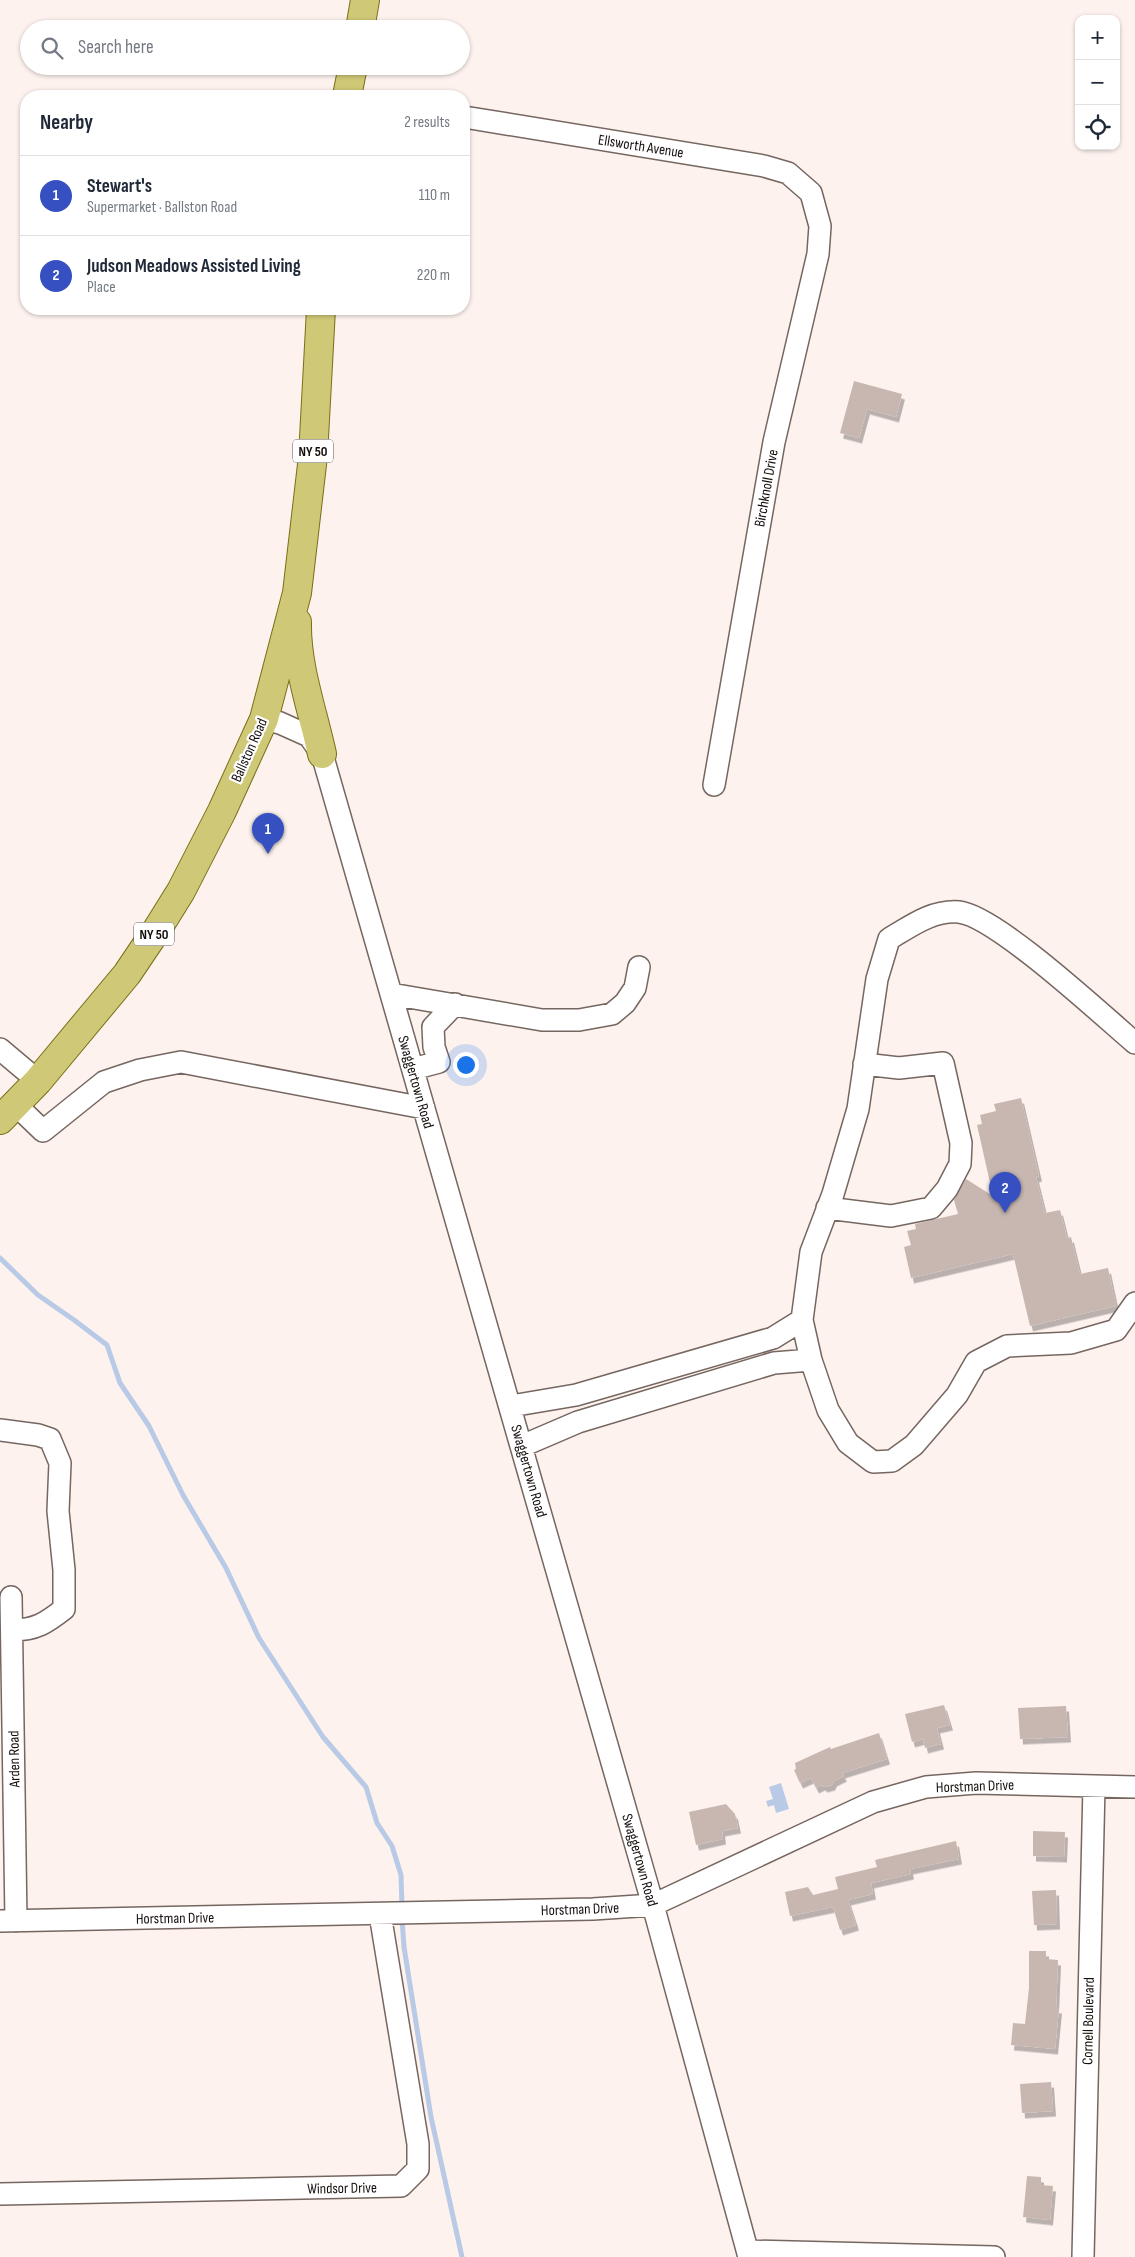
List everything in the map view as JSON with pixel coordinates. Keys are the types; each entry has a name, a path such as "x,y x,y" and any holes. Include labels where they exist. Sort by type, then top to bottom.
{"main road":[{"path":"362,20 365,0"},
{"path":"348,90 351,75"},
{"name":"Ballston Road","path":"8,1112 38,1081 126,974 158,928 181,891 222,811 264,719 297,593 313,456 321,315"},
{"path":"297,593 296,636 322,754"}],"street":[{"name":"Ellsworth Avenue","path":"470,118 764,166 788,172 811,193"},
{"name":"Birchknoll Drive","path":"714,785 774,442 818,254 820,226 811,193"},
{"name":"Swaggertown Road","path":"264,719 280,723 308,736 322,754 653,1905 748,2254"},
{"path":"1135,1043 1069,986 991,925 960,912 932,914 889,939 877,979 858,1109 811,1252 802,1320 811,1360 828,1410 848,1443 873,1462 892,1461 914,1445 957,1394 976,1362 1007,1346 1071,1342 1116,1330 1135,1303"},
{"path":"391,994 542,1020 579,1020 612,1014 625,1003 634,988 639,967"},
{"path":"413,1069 439,1062 434,1047 433,1027 456,1004"},
{"path":"0,1049 38,1081"},
{"path":"8,1112 43,1131 104,1082 140,1070 181,1062 424,1108"},
{"path":"827,1208 891,1216 931,1208 947,1189 960,1164 961,1143 943,1063 899,1068 864,1064"},
{"path":"510,1406 576,1395 773,1338 802,1320"},
{"path":"522,1446 578,1422 774,1363 811,1360"},
{"path":"0,1430 38,1435 50,1439 60,1463 58,1511 64,1570 64,1609 44,1624 23,1630 12,1630"},
{"name":"Arden Road","path":"8,1921 11,1597"},
{"name":"Horstman Drive","path":"8,1921 593,1909 653,1905 873,1802 926,1787 976,1784 1135,1787"},
{"name":"Cornell Boulevard","path":"1083,2257 1094,1786"},
{"name":"Windsor Drive","path":"0,2194 401,2186 418,2169 418,2144 380,1914"},
{"path":"748,2254 994,2257"}],"water":[{"path":"781,1783 789,1809 776,1813 774,1805 768,1807 766,1801 773,1799 769,1787"}],"building":[{"path":"854,381 902,394 896,417 867,409 859,438 840,433"},
{"path":"1021,1098 1039,1176 1036,1177 1045,1213 1060,1210 1067,1238 1071,1237 1080,1274 1108,1268 1116,1306 1030,1326 1013,1254 911,1278 904,1247 911,1245 907,1231 916,1229 915,1224 958,1214 954,1200 966,1179 993,1196 977,1125 982,1124 980,1115 996,1111 994,1104"},
{"path":"944,1705 950,1725 937,1728 941,1744 925,1748 923,1739 912,1742 905,1714"},
{"path":"1066,1706 1068,1737 1020,1739 1018,1708"},
{"path":"879,1733 887,1759 842,1773 844,1776 834,1781 832,1785 825,1787 822,1785 816,1788 811,1778 800,1783 794,1770 796,1769 795,1763 830,1747 831,1749"},
{"path":"726,1804 735,1814 738,1828 722,1831 723,1839 696,1845 689,1812"},
{"path":"1033,1831 1065,1832 1064,1857 1033,1856"},
{"path":"956,1841 959,1859 910,1869 911,1874 871,1883 873,1894 848,1900 856,1925 840,1930 833,1907 790,1916 785,1892 808,1887 813,1895 838,1889 835,1877 877,1867 875,1860"},
{"path":"1056,1890 1057,1924 1034,1925 1032,1891"},
{"path":"1029,1951 1046,1951 1046,1959 1058,1960 1056,2008 1059,2008 1055,2049 1011,2045 1013,2023 1025,2024 1029,1988"},
{"path":"1051,2082 1053,2111 1022,2113 1020,2084"},
{"path":"1027,2176 1041,2177 1041,2185 1053,2186 1050,2220 1023,2217"}],"waterway":[{"path":"0,1258 38,1295 107,1345 120,1383 149,1426 183,1495 226,1568 259,1638 323,1737 366,1787 377,1823 392,1846 401,1875 402,1907"},
{"path":"402,1918 404,1947 431,2117 462,2257"}],"place":[{"name":"Stewart's","path":"268,854"},
{"name":"Judson Meadows Assisted Living","path":"1005,1213"}]}
